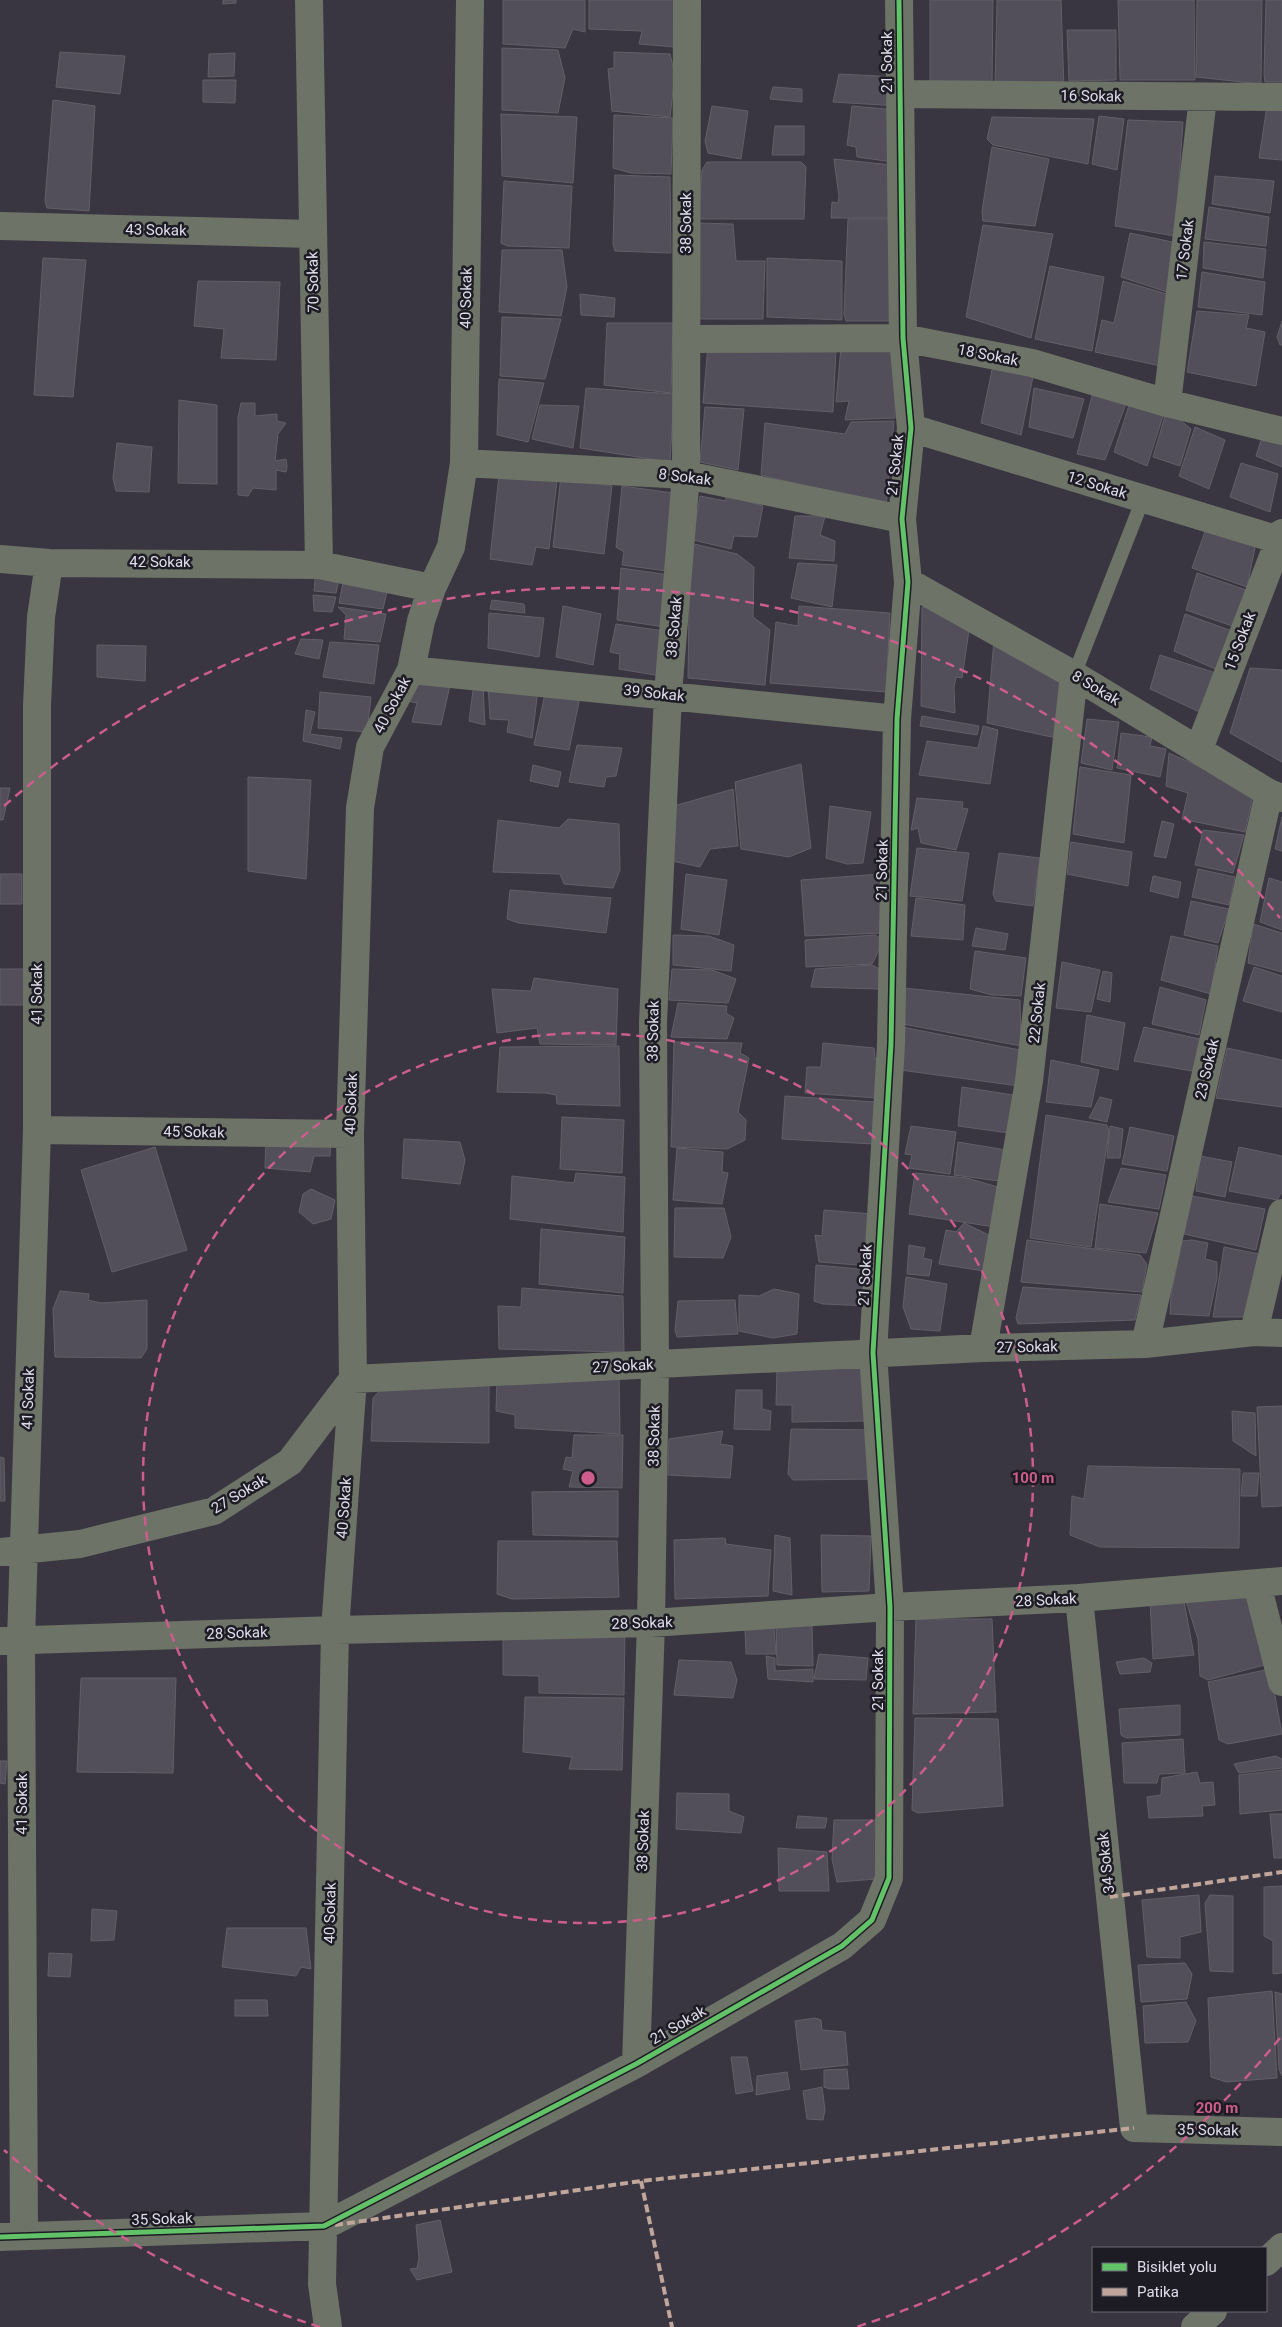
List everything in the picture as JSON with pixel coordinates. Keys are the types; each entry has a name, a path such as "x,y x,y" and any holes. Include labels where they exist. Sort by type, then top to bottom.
{"main road":[{"path":"1267,2261 1282,2247"},
{"path":"1195,2327 1211,2312"}],"street":[{"name":"70 Sokak","path":"309,0 319,565"},
{"name":"40 Sokak","path":"328,2327 322,2284 335,1630 353,1379 350,1134 360,808 370,747 411,670 421,621 432,588 451,547 464,463 470,0"},
{"name":"38 Sokak","path":"636,2064 651,1623 655,1365 653,1022 668,694 686,475 687,0"},
{"name":"21 Sokak","path":"324,2226 636,2064 842,1946 872,1920 889,1878 890,1608 874,1353 891,1044 897,719 908,582 902,519 912,428 903,338 899,0"},
{"name":"16 Sokak","path":"900,94 1203,98 1282,96"},
{"name":"17 Sokak","path":"1168,403 1203,98"},
{"name":"43 Sokak","path":"0,226 312,234"},
{"name":"18 Sokak","path":"686,339 903,338 1032,363 1168,403 1282,431"},
{"name":"12 Sokak","path":"912,428 1143,499 1281,538"},
{"name":"8 Sokak","path":"464,463 686,475 902,519"},
{"name":"15 Sokak","path":"1199,749 1281,538"},
{"name":"42 Sokak","path":"0,559 49,563 319,565 432,588"},
{"name":"41 Sokak","path":"12,2237 11,1551 37,1130 37,706 41,617 49,563"},
{"name":"8 Sokak","path":"908,582 1074,675 1275,796"},
{"name":"39 Sokak","path":"411,670 668,694 897,719"},
{"name":"22 Sokak","path":"983,1348 1030,1081 1074,675"},
{"name":"23 Sokak","path":"1145,1344 1275,796"},
{"name":"45 Sokak","path":"37,1130 350,1134"},
{"path":"1254,1332 1282,1213"},
{"name":"27 Sokak","path":"11,1551 80,1544 214,1511 290,1462 353,1379 983,1348 1145,1344 1254,1332 1282,1333"},
{"path":"1270,1583 1282,1682"},
{"name":"28 Sokak","path":"10,1641 335,1630 651,1623 1080,1598 1200,1586 1270,1583"},
{"name":"34 Sokak","path":"1080,1598 1134,2128"},
{"name":"35 Sokak","path":"1134,2128 1282,2132"},
{"name":"35 Sokak","path":"12,2237 324,2226"}],"lane":[{"path":"1074,675 1143,499"}],"building":[{"path":"223,0 236,0 236,3 223,4"},
{"path":"503,0 585,0 585,32 573,29 565,48 503,44"},
{"path":"589,0 679,0 675,47 639,44 642,31 589,29"},
{"path":"930,0 993,0 992,87 930,84"},
{"path":"997,0 1061,0 1064,89 995,87"},
{"path":"1118,0 1194,0 1195,80 1120,80"},
{"path":"1197,0 1262,0 1261,84 1196,77"},
{"path":"1266,0 1282,0 1282,82 1265,82"},
{"path":"1067,30 1116,30 1116,80 1069,81"},
{"path":"502,48 558,50 565,78 558,113 502,110"},
{"path":"60,52 125,56 120,94 56,87"},
{"path":"614,52 670,54 675,75 670,117 612,111 608,69 614,68"},
{"path":"235,53 234,76 208,77 209,54"},
{"path":"839,74 898,77 898,106 833,102"},
{"path":"203,80 236,80 235,103 203,102"},
{"path":"773,87 802,89 802,102 770,99"},
{"path":"53,100 95,106 89,211 47,208 45,201"},
{"path":"712,106 748,111 741,159 708,153 705,141"},
{"path":"852,106 897,110 893,162 857,157 856,147 847,145"},
{"path":"1267,106 1282,108 1282,160 1259,158"},
{"path":"501,114 577,117 573,183 502,176"},
{"path":"614,115 673,118 671,174 631,173 613,168"},
{"path":"1099,116 1124,119 1117,170 1092,164"},
{"path":"992,117 1094,119 1088,164 993,145 987,139"},
{"path":"1128,120 1183,122 1175,236 1115,226"},
{"path":"775,126 804,126 804,155 772,155"},
{"path":"992,147 1049,159 1035,226 983,221 982,211"},
{"path":"834,159 892,165 891,218 831,218 832,202 838,203 839,197"},
{"path":"707,162 801,162 806,167 804,219 698,219 702,170"},
{"path":"615,175 670,177 671,253 615,251 613,244"},
{"path":"1215,176 1274,181 1270,213 1212,204"},
{"path":"504,181 572,186 569,248 507,246 501,243"},
{"path":"1209,207 1269,217 1266,246 1205,239"},
{"path":"848,219 897,219 895,321 846,321 844,314"},
{"path":"697,223 733,224 736,261 765,261 763,319 697,319"},
{"path":"983,225 1053,234 1031,338 966,317"},
{"path":"1130,233 1177,243 1167,292 1121,277"},
{"path":"1204,242 1266,249 1263,278 1203,268"},
{"path":"502,250 562,250 567,287 561,316 499,312"},
{"path":"43,258 86,260 73,397 34,395"},
{"path":"767,258 842,261 842,320 767,317"},
{"path":"1050,266 1104,277 1092,351 1035,339"},
{"path":"1202,272 1265,282 1262,315 1198,307"},
{"path":"198,281 280,282 276,360 221,358 224,329 194,326"},
{"path":"1123,281 1170,295 1161,366 1095,352 1102,320 1114,323"},
{"path":"580,294 615,298 614,317 581,315"},
{"path":"1197,311 1249,315 1246,328 1265,332 1256,386 1187,372"},
{"path":"502,317 561,319 545,379 500,376"},
{"path":"1282,321 1282,345 1280,345 1277,337"},
{"path":"607,323 673,323 671,393 604,385"},
{"path":"708,345 836,349 833,412 703,403"},
{"path":"841,347 896,349 895,418 845,420 849,401 836,402"},
{"path":"994,360 1034,372 1021,435 981,423"},
{"path":"499,379 544,383 528,442 497,435"},
{"path":"586,388 674,394 670,462 580,448"},
{"path":"1034,388 1084,399 1073,438 1029,427"},
{"path":"1094,388 1129,396 1105,460 1077,454"},
{"path":"1132,396 1165,410 1147,466 1114,452"},
{"path":"179,400 217,405 217,484 178,483"},
{"path":"241,403 255,403 255,416 277,414 277,421 286,423 278,434 275,461 286,459 287,466 286,472 276,470 276,490 253,488 248,496 238,495 238,418"},
{"path":"540,405 579,406 573,448 532,439"},
{"path":"705,407 744,409 738,470 700,462"},
{"path":"1174,415 1191,429 1180,466 1153,457 1165,416"},
{"path":"894,421 886,506 761,475 765,423 845,434 851,422"},
{"path":"1195,427 1225,440 1209,489 1179,476"},
{"path":"1264,431 1282,437 1282,467 1256,456"},
{"path":"117,443 152,447 149,492 116,491 113,478"},
{"path":"1241,463 1278,474 1270,512 1230,497"},
{"path":"500,466 558,472 549,549 536,547 532,565 490,559"},
{"path":"561,475 612,486 604,554 553,547"},
{"path":"622,486 673,493 667,571 622,565 624,552 616,547"},
{"path":"727,495 763,506 757,537 734,536 731,549 693,540 700,496 725,501"},
{"path":"795,516 825,516 820,535 835,541 834,561 789,558"},
{"path":"1207,526 1256,543 1247,587 1192,568"},
{"path":"690,543 737,554 754,567 753,617 770,630 765,685 688,678"},
{"path":"798,563 837,565 832,607 791,598"},
{"path":"621,568 669,575 665,627 617,620"},
{"path":"316,569 341,571 336,593 314,591"},
{"path":"345,572 388,588 383,609 339,603"},
{"path":"1197,573 1246,590 1235,627 1186,610"},
{"path":"313,595 336,597 332,612 314,611"},
{"path":"492,600 524,604 525,613 490,609"},
{"path":"563,606 601,614 593,665 556,657"},
{"path":"799,606 890,613 886,692 770,683 776,622 798,626"},
{"path":"338,607 386,614 380,642 344,639 346,615"},
{"path":"922,607 944,611 969,630 962,678 956,677 954,687 955,713 921,706"},
{"path":"489,613 544,618 539,657 488,648"},
{"path":"1185,614 1232,631 1220,671 1174,651"},
{"path":"616,624 664,631 661,676 619,669 620,654 610,652"},
{"path":"301,639 323,640 319,659 295,654"},
{"path":"994,639 1066,678 1056,738 987,723"},
{"path":"330,642 379,645 374,684 323,677"},
{"path":"97,645 146,646 145,681 97,677"},
{"path":"1160,655 1219,674 1204,714 1150,689"},
{"path":"1250,668 1282,670 1282,762 1230,733"},
{"path":"420,674 451,681 441,725 412,722 417,703 407,701"},
{"path":"474,683 483,685 485,725 469,721"},
{"path":"488,683 538,690 532,738 507,732 509,720 490,719"},
{"path":"546,689 577,695 579,702 569,750 534,745"},
{"path":"320,692 371,697 367,732 318,728"},
{"path":"306,710 315,712 310,734 342,738 340,749 303,741"},
{"path":"922,716 979,726 977,735 920,726"},
{"path":"1087,719 1119,722 1112,770 1081,763"},
{"path":"983,726 998,730 990,784 919,775 927,741 978,748"},
{"path":"1121,733 1152,737 1150,746 1166,749 1160,777 1117,768"},
{"path":"577,745 622,748 616,776 606,777 604,787 569,782"},
{"path":"1169,753 1254,791 1245,832 1182,819 1188,793 1166,786"},
{"path":"801,764 811,848 789,857 741,849 735,782"},
{"path":"533,765 561,772 558,787 530,781"},
{"path":"1080,767 1131,775 1124,843 1073,834"},
{"path":"248,777 311,780 306,879 248,871"},
{"path":"0,788 10,788 3,820 0,820"},
{"path":"733,789 738,846 710,849 700,867 672,861 674,806"},
{"path":"917,798 963,802 962,808 968,809 956,850 921,843 918,828 911,830"},
{"path":"830,806 871,812 863,863 847,864 826,858"},
{"path":"1282,817 1282,851 1275,849"},
{"path":"568,819 619,824 620,870 613,888 564,884 560,874 493,872 498,820 559,828"},
{"path":"1162,821 1174,824 1166,858 1154,856"},
{"path":"1203,830 1244,835 1233,873 1195,865"},
{"path":"1071,842 1132,852 1128,886 1067,874"},
{"path":"917,848 969,853 962,901 910,896"},
{"path":"999,853 1040,858 1033,906 996,901 993,894"},
{"path":"1198,869 1235,877 1229,905 1192,897"},
{"path":"0,874 22,874 22,904 0,904"},
{"path":"686,874 727,880 719,935 681,929"},
{"path":"881,874 882,933 805,936 801,880"},
{"path":"1153,876 1181,882 1178,898 1150,891"},
{"path":"1269,878 1282,882 1282,930 1260,922"},
{"path":"510,890 611,898 606,933 519,923 507,919"},
{"path":"916,898 965,905 963,940 911,936"},
{"path":"1191,901 1229,909 1218,943 1184,935"},
{"path":"1253,924 1282,933 1282,972 1248,963"},
{"path":"976,928 1008,934 1005,950 972,946"},
{"path":"673,935 709,936 734,945 731,971 673,965"},
{"path":"875,935 884,940 872,964 806,967 805,940"},
{"path":"1171,936 1218,946 1211,994 1161,980"},
{"path":"975,951 1026,958 1021,996 992,995 970,989"},
{"path":"1062,962 1100,970 1091,1012 1056,1008"},
{"path":"872,965 881,970 880,989 811,987 815,969"},
{"path":"1254,967 1282,976 1282,1012 1243,1001"},
{"path":"0,969 28,969 27,1005 0,1005"},
{"path":"672,969 712,970 736,979 728,1003 669,1000"},
{"path":"1103,971 1112,973 1110,1002 1097,999"},
{"path":"534,978 618,989 616,1045 540,1044 537,1028 497,1033 492,989 531,991"},
{"path":"1160,987 1206,1000 1199,1035 1152,1024"},
{"path":"904,988 1020,1000 1021,1046 903,1024"},
{"path":"678,1003 727,1006 726,1013 734,1018 727,1039 671,1037"},
{"path":"1087,1015 1125,1023 1118,1070 1081,1062"},
{"path":"902,1027 1020,1050 1019,1086 900,1070"},
{"path":"1144,1027 1205,1040 1198,1072 1134,1061"},
{"path":"674,1042 742,1043 740,1053 749,1058 738,1112 746,1120 745,1140 727,1149 671,1147"},
{"path":"823,1043 874,1048 875,1059 882,1060 877,1098 805,1093 807,1067 821,1067"},
{"path":"619,1046 620,1106 557,1104 556,1095 546,1093 497,1092 500,1047"},
{"path":"1227,1048 1282,1060 1282,1107 1216,1098"},
{"path":"1051,1060 1099,1070 1091,1107 1046,1102"},
{"path":"962,1087 1013,1095 1009,1133 958,1126"},
{"path":"785,1096 876,1102 874,1144 782,1139"},
{"path":"1100,1097 1112,1100 1107,1122 1089,1118"},
{"path":"1046,1115 1107,1125 1109,1132 1091,1247 1030,1238"},
{"path":"562,1117 624,1120 622,1173 560,1169"},
{"path":"911,1126 956,1132 950,1174 909,1168 912,1155 905,1154"},
{"path":"1110,1126 1123,1129 1120,1158 1107,1158"},
{"path":"1130,1127 1174,1136 1167,1171 1122,1164"},
{"path":"266,1136 331,1137 330,1156 314,1156 310,1172 265,1168"},
{"path":"404,1139 460,1142 465,1160 460,1184 402,1178"},
{"path":"958,1142 1006,1150 999,1181 954,1175"},
{"path":"155,1147 187,1250 112,1272 81,1170"},
{"path":"1239,1147 1282,1156 1282,1192 1277,1200 1229,1191"},
{"path":"677,1148 723,1152 722,1172 728,1173 722,1204 673,1200"},
{"path":"1200,1156 1232,1162 1225,1197 1196,1191"},
{"path":"1121,1168 1166,1175 1159,1209 1108,1202"},
{"path":"576,1173 625,1177 623,1232 510,1219 512,1176 574,1183"},
{"path":"915,1173 967,1178 1001,1188 995,1227 909,1214"},
{"path":"311,1189 335,1200 331,1219 313,1224 299,1212 303,1194"},
{"path":"1192,1196 1265,1209 1256,1250 1184,1234"},
{"path":"1100,1204 1158,1213 1146,1253 1095,1248"},
{"path":"675,1208 724,1208 731,1237 723,1258 674,1257"},
{"path":"824,1210 872,1214 871,1266 819,1262 815,1235 822,1236"},
{"path":"964,1223 993,1237 990,1272 939,1264 946,1230 956,1232"},
{"path":"541,1229 625,1237 623,1293 539,1284"},
{"path":"1027,1240 1140,1255 1147,1264 1142,1292 1021,1282"},
{"path":"1192,1240 1208,1243 1205,1259 1217,1262 1217,1278 1209,1316 1170,1314 1171,1295 1182,1241"},
{"path":"909,1245 925,1248 923,1258 932,1260 929,1276 907,1274"},
{"path":"1224,1247 1259,1254 1245,1317 1213,1317"},
{"path":"816,1265 870,1270 870,1306 823,1304 814,1301"},
{"path":"906,1277 947,1284 940,1331 911,1329 903,1307"},
{"path":"1023,1287 1141,1295 1135,1320 1018,1324 1016,1318"},
{"path":"522,1288 623,1296 624,1352 499,1349 498,1306 521,1307"},
{"path":"774,1289 799,1294 797,1334 773,1338 739,1331 739,1295 759,1296"},
{"path":"60,1291 89,1294 88,1300 101,1303 147,1300 147,1349 141,1358 55,1357 53,1309"},
{"path":"735,1300 738,1334 677,1337 675,1330 678,1301"},
{"path":"863,1368 865,1421 792,1422 792,1405 776,1405 777,1369"},
{"path":"497,1375 619,1375 620,1434 515,1428 515,1415 496,1411"},
{"path":"390,1379 489,1380 489,1443 371,1441 373,1398"},
{"path":"736,1390 762,1390 762,1409 771,1411 770,1430 734,1429"},
{"path":"1282,1406 1282,1506 1262,1507 1257,1407"},
{"path":"1232,1411 1255,1413 1256,1456 1233,1441"},
{"path":"791,1429 873,1430 873,1479 793,1480 788,1474"},
{"path":"723,1431 720,1444 733,1446 730,1478 668,1475 669,1439"},
{"path":"574,1435 623,1435 622,1488 569,1487 573,1471 563,1469 566,1457 572,1458"},
{"path":"0,1457 4,1458 5,1501 0,1501"},
{"path":"1088,1466 1240,1469 1239,1548 1100,1547 1070,1535 1072,1496 1084,1499"},
{"path":"1243,1473 1259,1473 1257,1496 1241,1496"},
{"path":"618,1491 618,1537 533,1535 532,1492"},
{"path":"775,1535 790,1538 792,1595 773,1591"},
{"path":"821,1535 871,1536 869,1591 822,1592"},
{"path":"725,1538 726,1544 771,1550 768,1596 675,1599 674,1540"},
{"path":"498,1541 617,1541 619,1597 512,1599 497,1594"},
{"path":"1250,1595 1268,1664 1208,1680 1200,1676 1198,1639 1186,1601"},
{"path":"1183,1596 1194,1655 1153,1659 1150,1600"},
{"path":"916,1619 992,1619 996,1712 913,1714"},
{"path":"776,1622 812,1626 813,1666 777,1665"},
{"path":"745,1628 774,1628 776,1654 746,1654"},
{"path":"503,1629 625,1632 624,1695 539,1693 539,1676 503,1675"},
{"path":"819,1654 868,1658 866,1680 814,1679"},
{"path":"766,1656 775,1658 775,1671 813,1669 813,1682 768,1679"},
{"path":"1144,1658 1152,1663 1150,1672 1120,1674 1116,1662"},
{"path":"679,1660 731,1662 737,1680 733,1698 674,1695"},
{"path":"1270,1669 1282,1734 1228,1744 1219,1740 1208,1682"},
{"path":"81,1678 176,1678 173,1773 77,1772"},
{"path":"525,1697 624,1698 622,1770 569,1769 572,1757 523,1752"},
{"path":"1180,1705 1180,1735 1126,1738 1121,1735 1119,1709"},
{"path":"915,1718 998,1719 1003,1806 918,1813 912,1810"},
{"path":"1183,1739 1185,1773 1159,1774 1157,1783 1124,1783 1122,1743"},
{"path":"1276,1756 1282,1759 1282,1768 1239,1773 1234,1764"},
{"path":"0,1761 7,1761 5,1784 0,1783"},
{"path":"1282,1770 1282,1810 1240,1814 1239,1775"},
{"path":"1197,1772 1200,1783 1213,1782 1215,1805 1202,1806 1203,1816 1149,1818 1147,1797 1161,1795 1162,1778"},
{"path":"677,1793 729,1794 729,1811 744,1817 741,1833 676,1829"},
{"path":"1270,1814 1282,1814 1282,1858 1274,1858"},
{"path":"798,1816 827,1818 825,1828 796,1828"},
{"path":"834,1820 880,1820 877,1879 837,1882 832,1859"},
{"path":"778,1848 827,1852 829,1891 779,1891"},
{"path":"1282,1886 1282,1973 1273,1974 1273,1941 1264,1936 1264,1887"},
{"path":"1199,1895 1201,1932 1180,1937 1180,1958 1147,1957 1142,1900"},
{"path":"1210,1895 1233,1896 1233,1972 1210,1971 1205,1903"},
{"path":"92,1909 117,1911 114,1940 91,1941"},
{"path":"227,1928 306,1928 311,1969 301,1967 296,1976 222,1967"},
{"path":"49,1953 72,1954 70,1977 48,1976"},
{"path":"1185,1963 1192,1974 1187,1999 1141,2002 1138,1965"},
{"path":"1272,1991 1277,2078 1226,2082 1211,2077 1208,1998"},
{"path":"1275,1992 1282,1994 1282,2076 1279,2069"},
{"path":"235,2000 267,2000 268,2016 235,2016"},
{"path":"1186,2002 1196,2021 1188,2042 1145,2043 1143,2006"},
{"path":"815,2018 821,2020 822,2030 845,2032 848,2065 801,2070 795,2021"},
{"path":"731,2057 747,2057 753,2091 736,2094"},
{"path":"847,2069 849,2089 830,2089 824,2087 824,2070"},
{"path":"787,2072 790,2089 756,2095 757,2076"},
{"path":"822,2087 825,2110 823,2120 807,2119 803,2091"},
{"path":"440,2220 452,2272 417,2280 410,2269 417,2268 419,2258 416,2225"}],"marked path":[{"path":"1110,1897 1282,1872"},
{"path":"335,2225 641,2181 1134,2128"},
{"path":"641,2181 672,2327"}],"cycle path":[{"path":"0,2237 324,2226 636,2064 842,1946 872,1920 889,1878 890,1607 873,1353 891,1044 897,719 908,582 902,519 911,428 903,338 899,0"}]}
